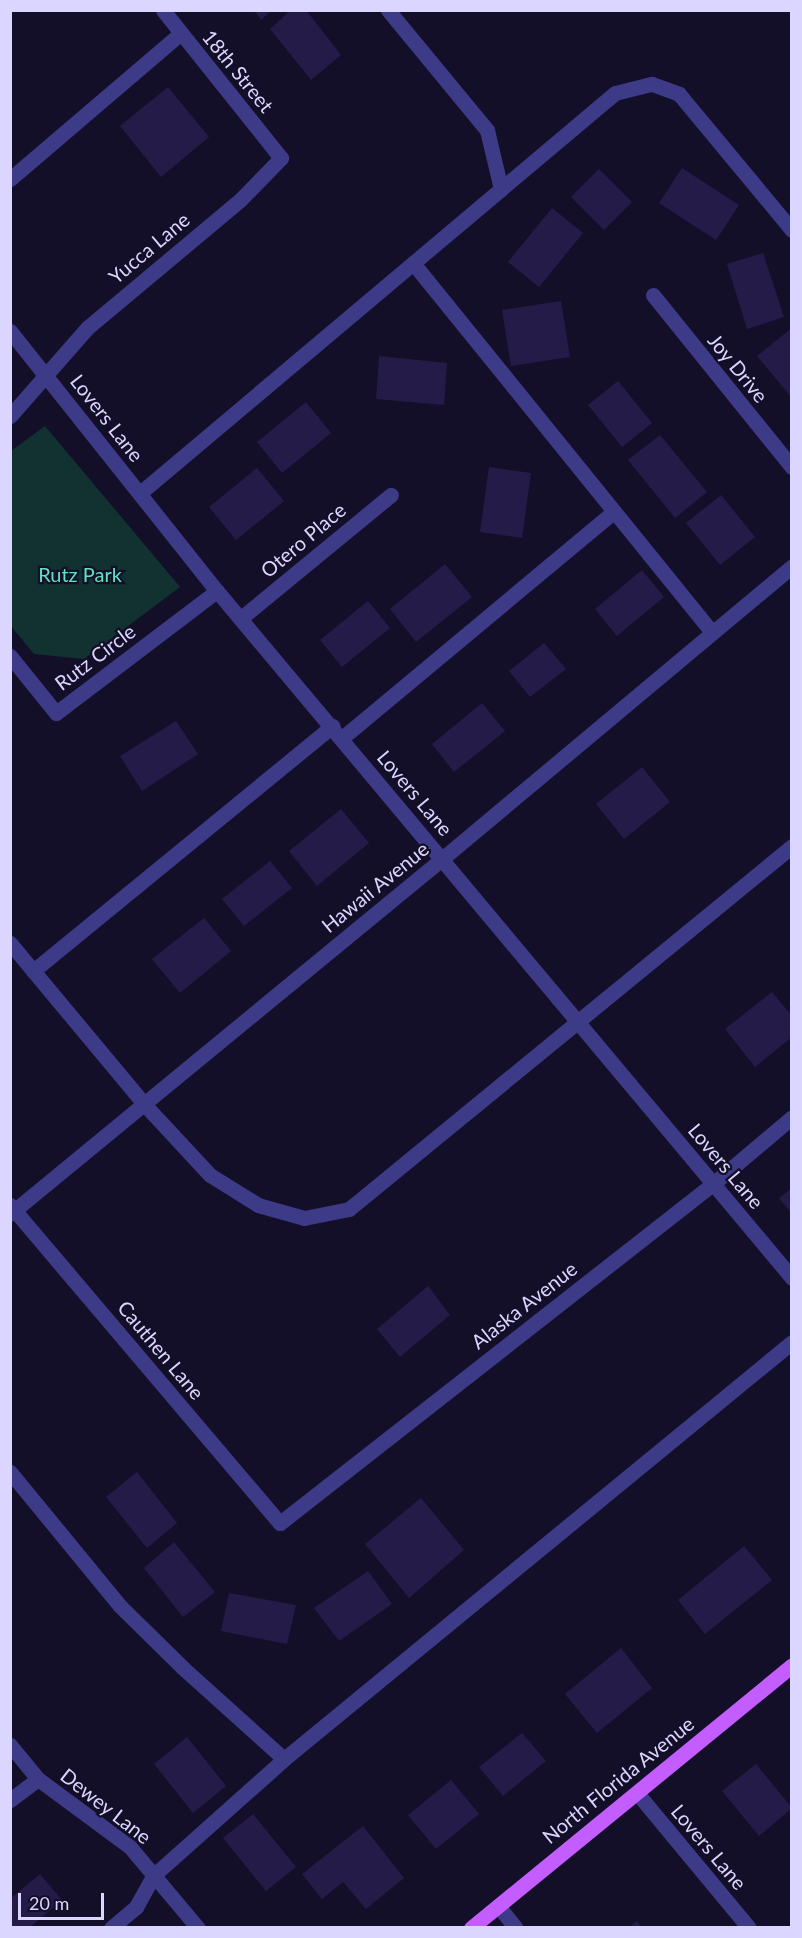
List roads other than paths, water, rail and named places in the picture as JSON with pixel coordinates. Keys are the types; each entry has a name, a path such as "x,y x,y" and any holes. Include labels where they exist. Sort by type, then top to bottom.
{"main road":[{"name":"North Florida Avenue","path":"471,1928 792,1665"}],"street":[{"name":"18th Street","path":"163,10 281,158"},
{"path":"388,10 487,130 501,189"},
{"path":"10,179 181,33"},
{"path":"140,493 615,93 652,84 679,94 792,230"},
{"name":"Yucca Lane","path":"45,373 87,328 240,200 281,158"},
{"path":"413,263 712,632"},
{"name":"Joy Drive","path":"653,295 792,467"},
{"name":"Lovers Lane","path":"10,331 218,591 792,1278"},
{"path":"10,416 45,373"},
{"name":"Otero Place","path":"242,618 390,495"},
{"path":"33,970 614,511"},
{"name":"Hawaii Avenue","path":"12,1210 443,858 792,566"},
{"name":"Rutz Circle","path":"10,656 56,713 218,591"},
{"path":"10,943 144,1104 210,1175 258,1205 304,1218 349,1209 792,846"},
{"name":"Alaska Avenue","path":"280,1523 714,1184 792,1118"},
{"name":"Cauthen Lane","path":"12,1210 280,1523"},
{"path":"111,1928 136,1907 154,1875 284,1759 792,1342"},
{"path":"10,1472 120,1606 183,1668 284,1759"},
{"name":"Dewey Lane","path":"10,1745 38,1779 130,1846 198,1928"},
{"path":"10,1800 38,1779"},
{"name":"Lovers Lane","path":"637,1793 749,1928"},
{"path":"498,1906 516,1928"}],"park label":[{"name":"Rutz Park","path":"80,574"}]}
